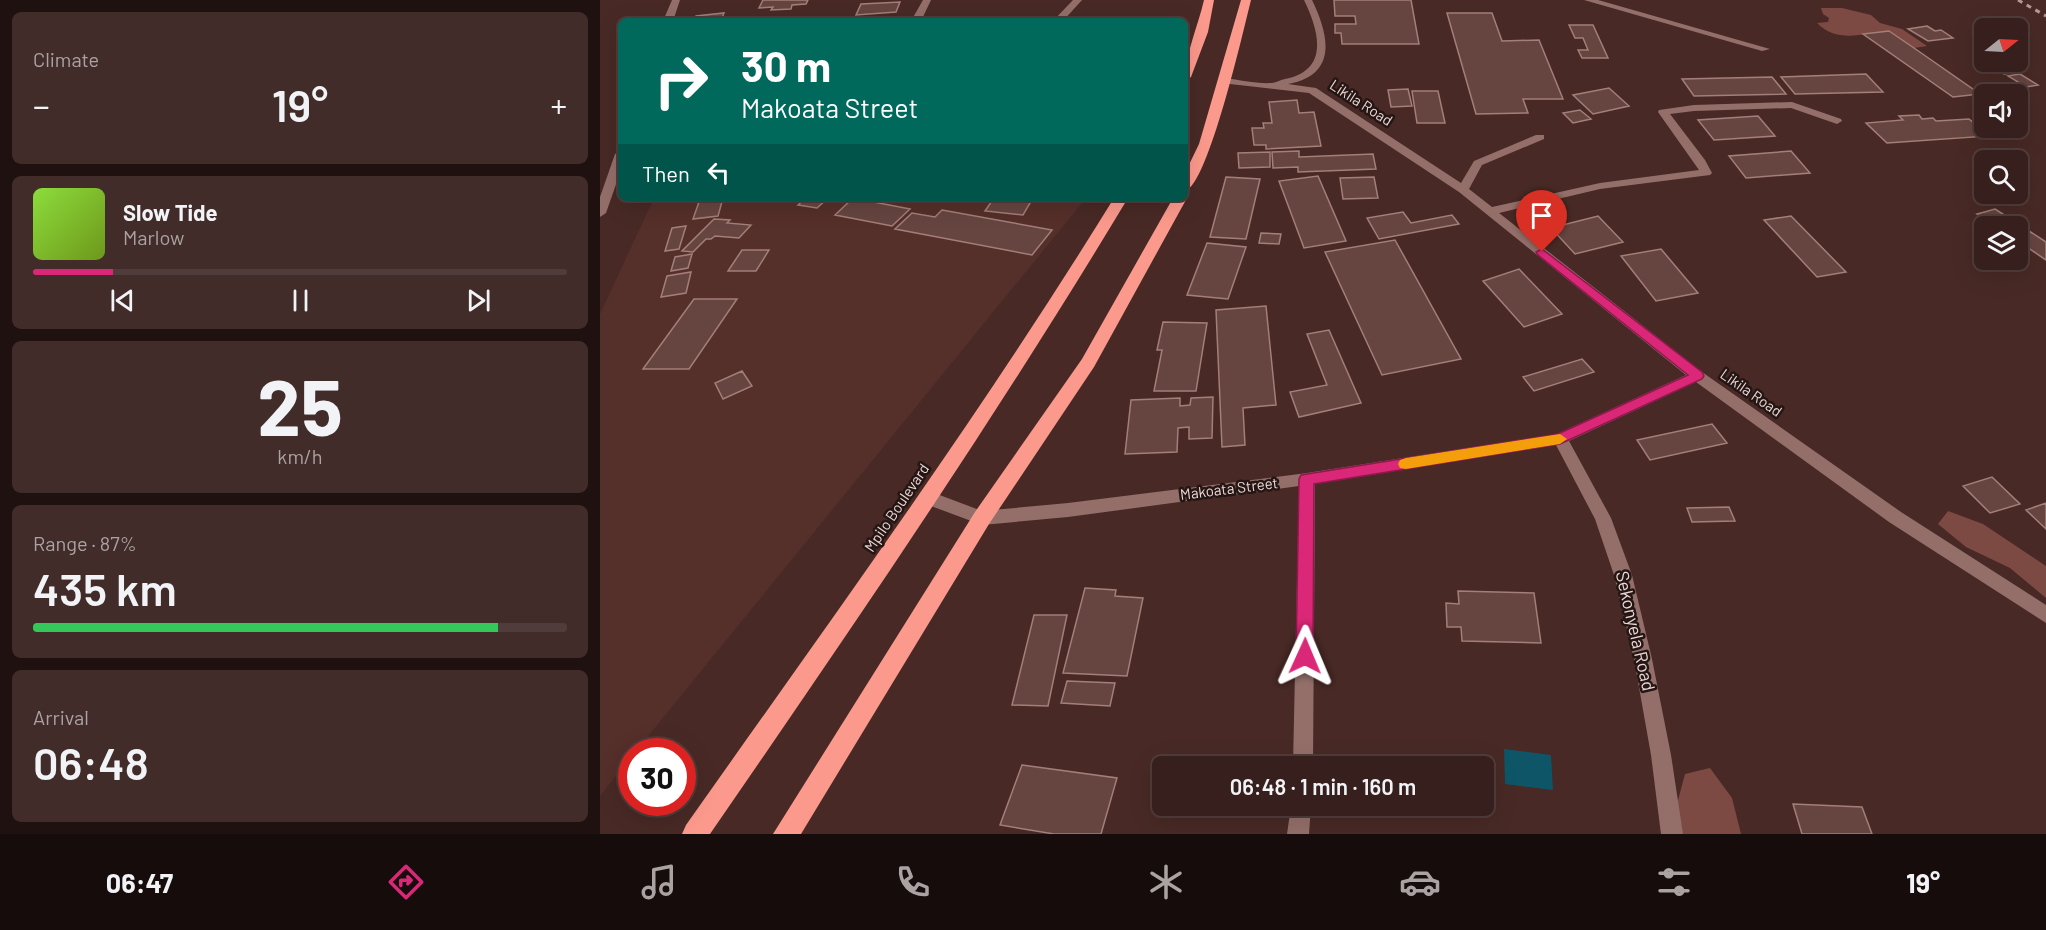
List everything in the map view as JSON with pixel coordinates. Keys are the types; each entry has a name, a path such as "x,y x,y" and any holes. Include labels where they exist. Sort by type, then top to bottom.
{"highway":[{"path":"1188,69 1202,33 1209,0"},
{"path":"1188,181 1206,144 1246,0"},
{"name":"Mpilo Boulevard","path":"695,834 929,498 1087,256 1119,201"},
{"path":"786,834 982,518 1088,363 1178,201"}],"street":[{"path":"669,18 676,0"},
{"path":"918,18 927,0"},
{"path":"1061,18 1078,0"},
{"path":"1271,86 1307,75 1320,58 1322,39 1308,0"},
{"path":"1588,0 1766,49"},
{"name":"Likila Road","path":"1225,81 1312,90 1463,190 1697,376 1896,517 2046,615"},
{"path":"1490,211 1600,186 1706,173 1701,162 1663,112 1694,108 1792,105 1837,121"},
{"path":"1463,190 1478,163 1540,137"},
{"path":"600,213 618,162"},
{"name":"Makoata Street","path":"929,498 982,518 1068,510 1306,479 1560,439 1697,376"},
{"name":"Sekonyela Road","path":"1560,439 1603,518 1623,575 1645,669 1661,755 1672,834"},
{"path":"1303,756 1306,479"},
{"path":"1298,834 1300,816"}],"shaded area":[{"path":"1821,8 1842,8 1871,15 1880,23 1902,29 1927,46 1914,48 1889,31 1850,36 1832,33 1817,23 1828,22 1829,18 1823,14"},
{"path":"653,201 1084,201 647,738 618,738 618,773 600,796 600,314"},
{"path":"1948,511 1983,524 2046,566 2046,598 2010,568 1966,547 1938,524"},
{"path":"1710,768 1732,798 1741,834 1681,834 1677,804 1685,774"}],"water":[{"path":"1504,749 1551,755 1553,790 1505,784"}],"building":[{"path":"763,0 808,0 806,4 792,5 791,9 771,10 773,7 759,8"},
{"path":"1334,0 1411,0 1419,44 1342,44 1341,33 1335,33 1335,24 1356,24 1355,16 1335,16"},
{"path":"900,2 896,12 856,15 861,4"},
{"path":"724,13 722,18 695,18"},
{"path":"1447,13 1492,13 1502,41 1539,40 1563,99 1523,99 1528,113 1476,114"},
{"path":"1569,25 1593,25 1608,58 1582,58 1578,50 1588,50 1583,38 1575,38"},
{"path":"1927,26 1935,31 1941,30 1953,38 1928,41 1908,29"},
{"path":"1889,31 1974,90 1974,95 1953,97 1863,34"},
{"path":"1866,74 1883,92 1795,94 1781,77"},
{"path":"2020,74 2038,85 2028,87 2028,84 2021,84 2008,76"},
{"path":"1772,77 1786,94 1694,96 1682,79"},
{"path":"1609,88 1629,106 1593,114 1573,95"},
{"path":"1408,89 1412,106 1391,107 1388,90"},
{"path":"1412,91 1438,91 1445,123 1417,123"},
{"path":"1297,100 1299,113 1314,112 1321,146 1266,149 1266,145 1254,145 1252,128 1264,128 1263,123 1272,123 1269,102"},
{"path":"1580,110 1591,119 1573,123 1563,113"},
{"path":"1919,115 1922,119 1933,118 1936,121 1969,119 1974,123 1974,137 1887,143 1866,123 1903,120 1899,116"},
{"path":"1758,116 1775,136 1714,140 1698,120"},
{"path":"1299,151 1299,157 1373,154 1376,169 1298,172 1298,167 1273,168 1272,152"},
{"path":"1791,151 1810,173 1746,178 1729,156"},
{"path":"1270,152 1270,167 1239,168 1238,153"},
{"path":"1318,176 1346,241 1304,248 1279,181"},
{"path":"1226,177 1260,179 1246,239 1210,237"},
{"path":"1374,177 1378,198 1343,199 1340,178"},
{"path":"699,201 722,201 718,216 693,219"},
{"path":"803,201 825,201 817,208 798,205"},
{"path":"850,201 869,201 910,209 892,226 835,215"},
{"path":"992,201 1031,201 1023,215 985,211"},
{"path":"1995,209 2006,216 1980,216 1977,214"},
{"path":"942,210 1052,230 1032,255 895,229 912,213 935,217"},
{"path":"1403,212 1411,223 1452,215 1459,224 1379,239 1367,218"},
{"path":"1598,216 1623,242 1575,254 1551,228"},
{"path":"1791,216 1846,272 1817,277 1764,220"},
{"path":"714,219 730,220 727,223 751,225 739,238 715,236 706,239 693,252 682,251"},
{"path":"686,226 679,249 665,251 672,228"},
{"path":"2028,230 2046,242 2046,260 2028,248"},
{"path":"1261,233 1281,234 1279,244 1259,243"},
{"path":"1395,240 1461,359 1382,375 1325,252"},
{"path":"1207,243 1246,247 1228,299 1187,295"},
{"path":"1661,249 1698,293 1656,301 1621,256"},
{"path":"742,250 769,250 756,271 728,271"},
{"path":"692,254 688,268 671,271 675,257"},
{"path":"1519,269 1562,314 1524,327 1483,281"},
{"path":"691,272 686,293 661,297 667,276"},
{"path":"694,299 737,299 689,369 643,369"},
{"path":"1266,306 1276,405 1243,408 1245,445 1222,447 1216,310"},
{"path":"1163,322 1207,323 1196,391 1154,391 1162,350 1157,350"},
{"path":"1329,330 1361,403 1299,417 1290,392 1327,385 1307,334"},
{"path":"1582,359 1594,372 1534,391 1523,377"},
{"path":"742,371 752,386 723,399 715,383"},
{"path":"1213,397 1212,438 1189,439 1189,427 1178,428 1177,452 1125,454 1131,400 1180,398 1180,406 1190,405 1191,398"},
{"path":"1712,424 1727,443 1650,460 1637,440"},
{"path":"1992,477 2020,504 1990,513 1963,486"},
{"path":"2046,503 2046,529 2026,510"},
{"path":"1729,507 1735,521 1692,522 1687,508"},
{"path":"1085,588 1116,590 1115,596 1143,598 1127,676 1063,673"},
{"path":"1458,591 1534,593 1541,643 1462,641 1461,627 1447,627 1446,603 1459,604"},
{"path":"1034,615 1067,615 1048,706 1012,705"},
{"path":"1067,681 1115,683 1110,706 1061,703"},
{"path":"1022,765 1117,778 1101,834 1054,834 1000,825"},
{"path":"1793,804 1862,807 1872,834 1802,834"}],"railway":[{"path":"2018,0 2046,16"}],"slow traffic":[{"path":"1406,464 1560,439"}],"route":[{"path":"1305,656 1306,479 1560,439 1697,376 1542,252"}]}
